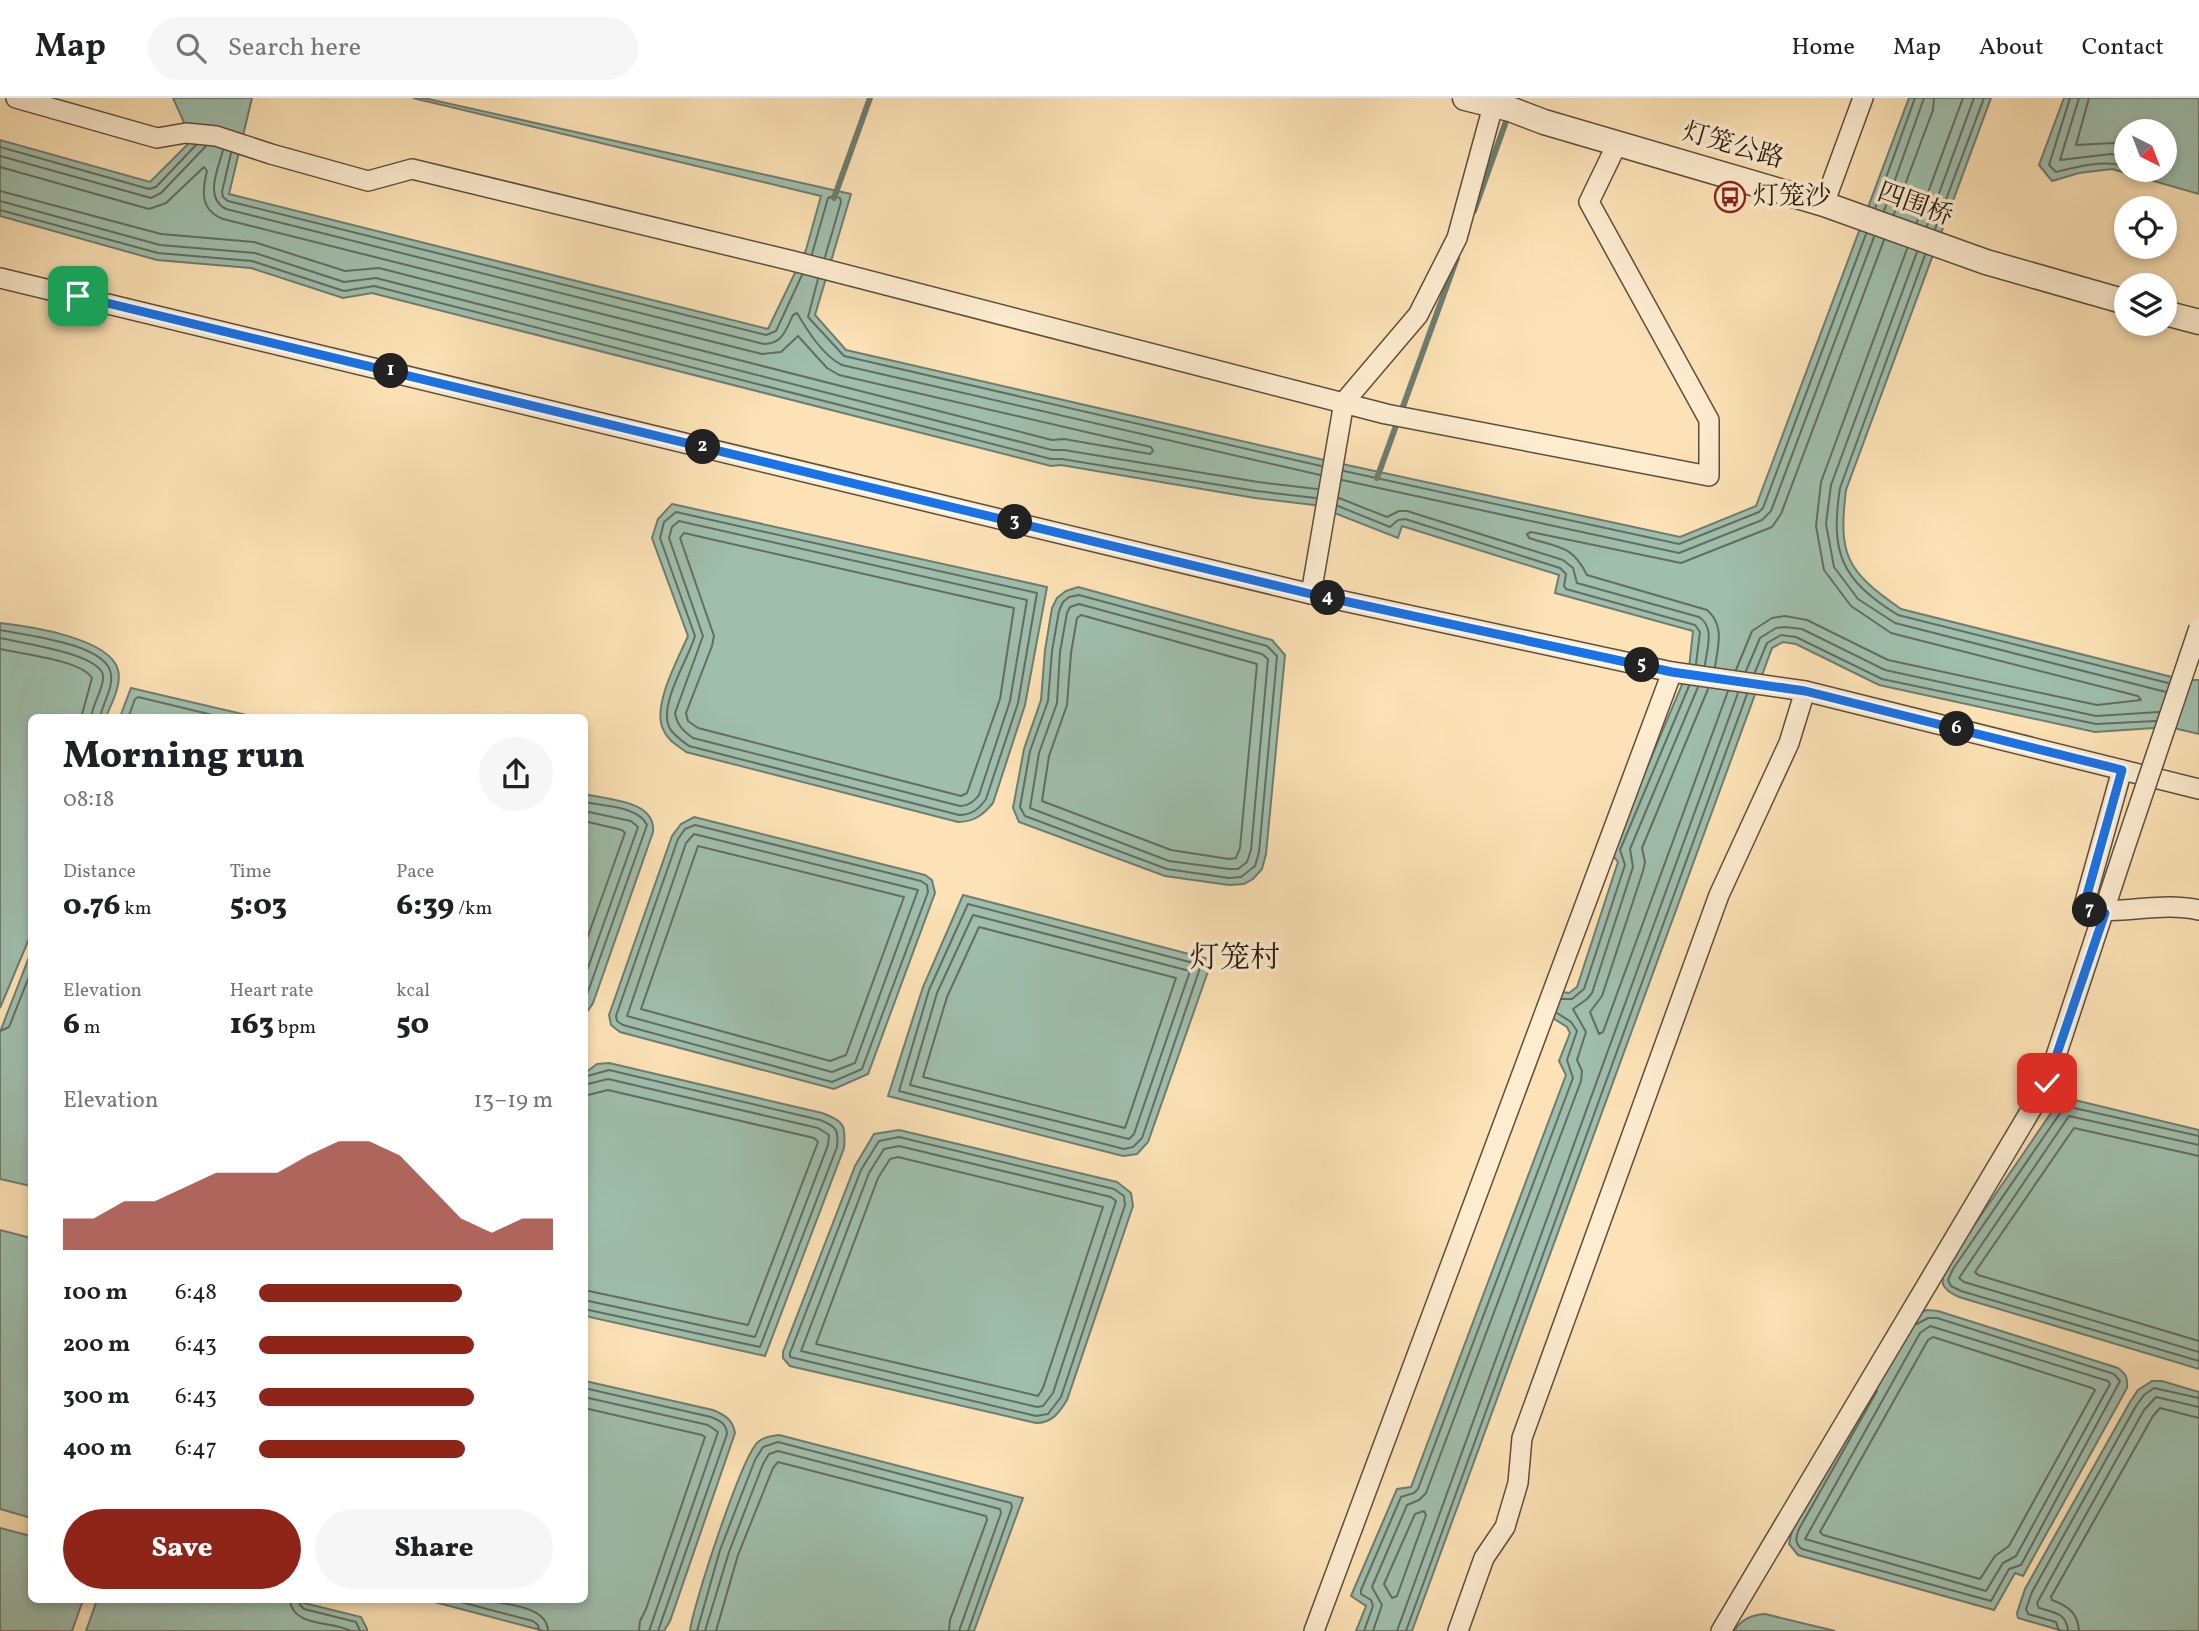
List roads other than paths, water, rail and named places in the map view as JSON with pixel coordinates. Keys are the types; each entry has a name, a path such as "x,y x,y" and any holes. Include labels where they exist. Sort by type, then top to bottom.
{"street":[{"path":"16,98 157,138 186,133 216,136 368,181 412,169 835,271 1386,414 1709,476 1709,420 1589,202 1617,144"},
{"name":"灯笼公路","path":"1465,98 1824,204"},
{"path":"1824,204 1863,98"},
{"path":"1311,594 1344,402 1418,315 1457,238 1502,108"},
{"name":"四围桥","path":"1824,204 1986,262 2114,299"},
{"path":"0,278 1311,594 1672,672 1805,691 2199,789"},
{"path":"2177,316 2199,322"},
{"path":"1720,1631 2047,1083 2199,628"},
{"path":"1314,1631 1672,672"},
{"path":"1458,1631 1484,1558 1505,1527 1518,1483 1522,1438 1719,895 1789,743 1805,691"},
{"path":"2122,770 2083,909 2105,913 2180,906 2199,910"}],"water":[{"path":"173,98 252,98 229,194 768,329 806,250 821,196 413,98 424,98 851,194 815,315 846,350 1324,460 1680,537 1756,506 1909,98 1991,98 1846,490 1843,531 1845,546 1857,572 1868,584 1901,609 2184,680 2199,680 2199,734 2169,727 2095,732 1879,685 1796,644 1783,642 1772,648 1412,1631 1356,1631 1366,1606 1351,1596 1397,1489 1411,1487 1566,1075 1559,1061 1570,1033 1567,1027 1543,1012 1556,991 1569,993 1577,987 1618,862 1611,853 1689,668 1693,631 1555,593 1559,575 1402,526 1398,538 1314,505 1255,498 1061,465 1051,466 372,293 343,298 251,268 157,260 0,216 0,140 150,182 192,140"},
{"path":"2064,98 2199,98 2199,194 2157,182 2177,182 2177,119 2114,119 2114,170 2079,173 2052,181 2039,165"},
{"path":"672,504 1047,587 1025,705 993,803 973,819 958,822 686,752 670,739 663,729 661,719 663,696 688,636 652,538 658,519"},
{"path":"1078,587 1272,640 1285,655 1266,854 1262,869 1253,879 1244,884 1229,885 1165,876 1019,822 1013,808 1024,749 1041,700 1052,608 1057,598"},
{"path":"0,623 48,631 85,642 112,659 118,670 119,682 107,714 28,714 28,941 0,1008"},
{"path":"131,688 242,714 121,714"},
{"path":"588,795 639,807 652,821 653,832 593,1003 588,1010"},
{"path":"694,817 925,875 932,880 935,893 868,1074 834,1089 620,1032 611,1025 609,1015 672,836 681,824"},
{"path":"963,895 1212,960 1148,1142 1137,1154 1123,1156 888,1096 923,987"},
{"path":"28,960 28,1185 0,1179 0,1032"},
{"path":"609,1063 822,1113 842,1125 845,1134 844,1148 765,1356 588,1317 588,1071 597,1064"},
{"path":"2062,1097 2199,1130 2199,1369 1959,1297 1943,1285 1947,1265"},
{"path":"899,1130 1117,1182 1131,1193 1133,1206 1067,1400 1051,1419 1036,1423 790,1366 783,1358 783,1352 855,1166 874,1134"},
{"path":"0,1230 28,1237 28,1517 0,1509"},
{"path":"1927,1310 1938,1311 2118,1368 2127,1379 2127,1388 2023,1576 2015,1573 1994,1610 1798,1555 1789,1544 1793,1526 1917,1314"},
{"path":"2152,1381 2162,1381 2199,1392 2199,1631 2063,1631 2018,1618 2017,1613 2025,1589 2130,1402 2138,1390"},
{"path":"588,1382 713,1410 728,1419 735,1433 670,1621 664,1631 544,1631 438,1603 588,1603"},
{"path":"779,1435 1023,1498 974,1631 690,1631 709,1563 741,1474 758,1442"},
{"path":"0,1528 28,1535 28,1603 82,1603 72,1631 0,1631"},
{"path":"96,1603 304,1603 361,1617 367,1629 367,1631 86,1631"},
{"path":"1765,1614 1835,1631 1734,1631 1747,1618"}],"waterway":[{"path":"834,198 870,98"},
{"path":"1474,211 1509,113"},
{"path":"1377,478 1457,258"}],"place":[{"name":"灯笼沙","path":"1730,197"}],"district":[{"name":"灯笼村","path":"1235,959"}]}
